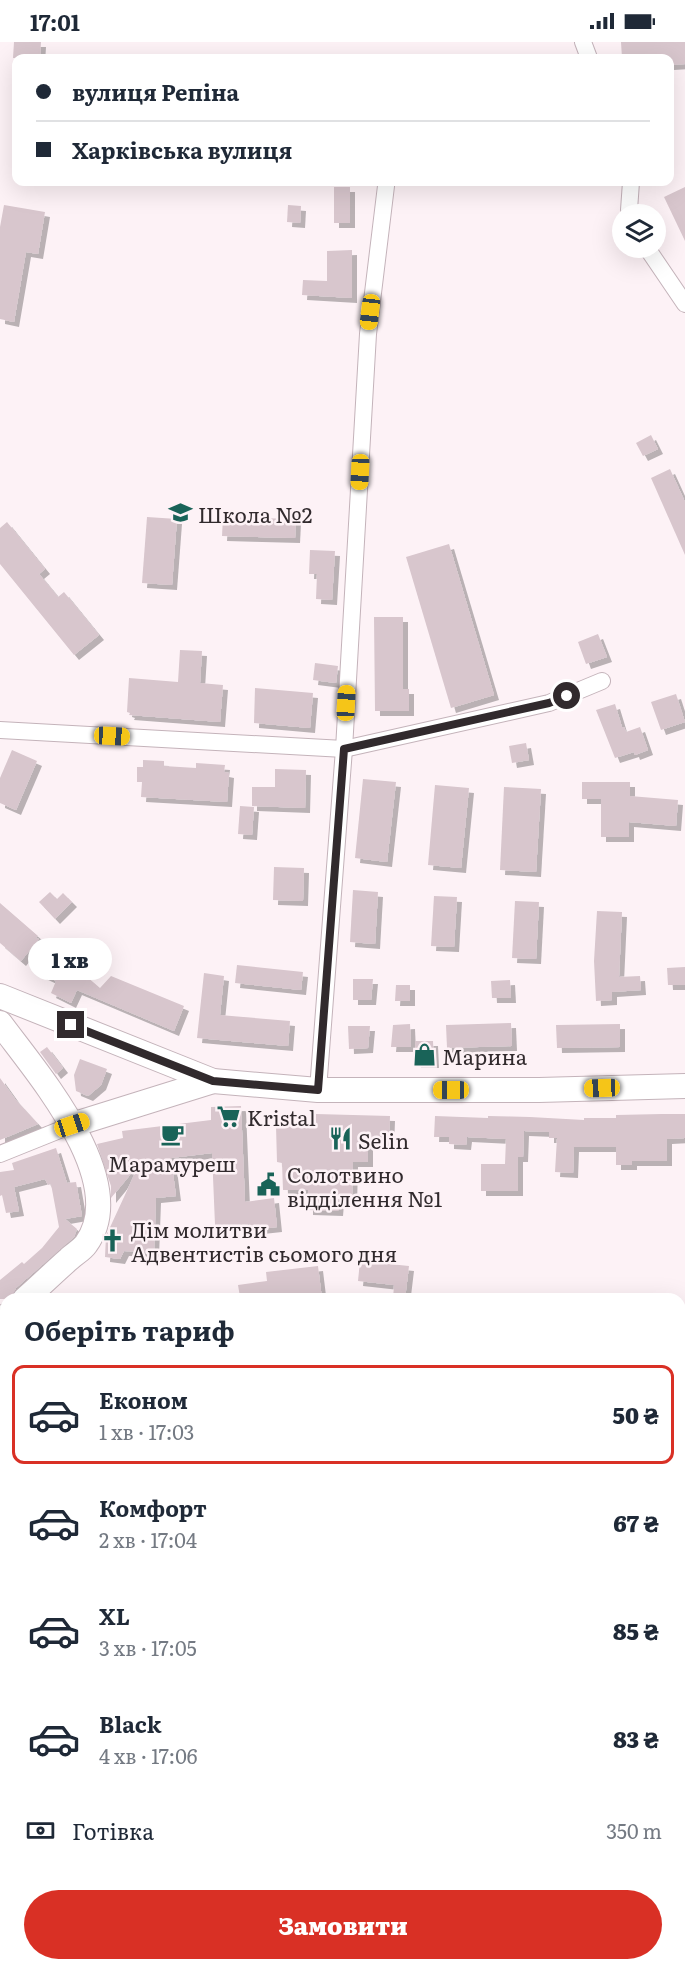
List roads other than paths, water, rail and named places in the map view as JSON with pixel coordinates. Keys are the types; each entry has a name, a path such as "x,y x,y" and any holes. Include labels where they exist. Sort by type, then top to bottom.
{"street":[{"path":"318,1090 344,749 368,333 386,186"},
{"path":"629,204 631,186"},
{"path":"654,258 685,304"},
{"path":"0,730 344,749 549,703 602,681"},
{"path":"0,996 213,1081 318,1090 539,1090 685,1086"},
{"path":"0,1023 70,1118 95,1178 99,1202 96,1222 86,1244 32,1293"},
{"path":"0,1154 72,1125 213,1081"}],"place":[{"name":"Школа №2","path":"180,513"},
{"name":"Марина","path":"424,1055"},
{"name":"Kristal","path":"229,1116"},
{"name":"Марамуреш","path":"172,1134"},
{"name":"Selin","path":"340,1139"},
{"name":"Солотвино відділення №1","path":"269,1185"},
{"name":"Дім молитви Адвентистів сьомого дня","path":"113,1240"}]}
